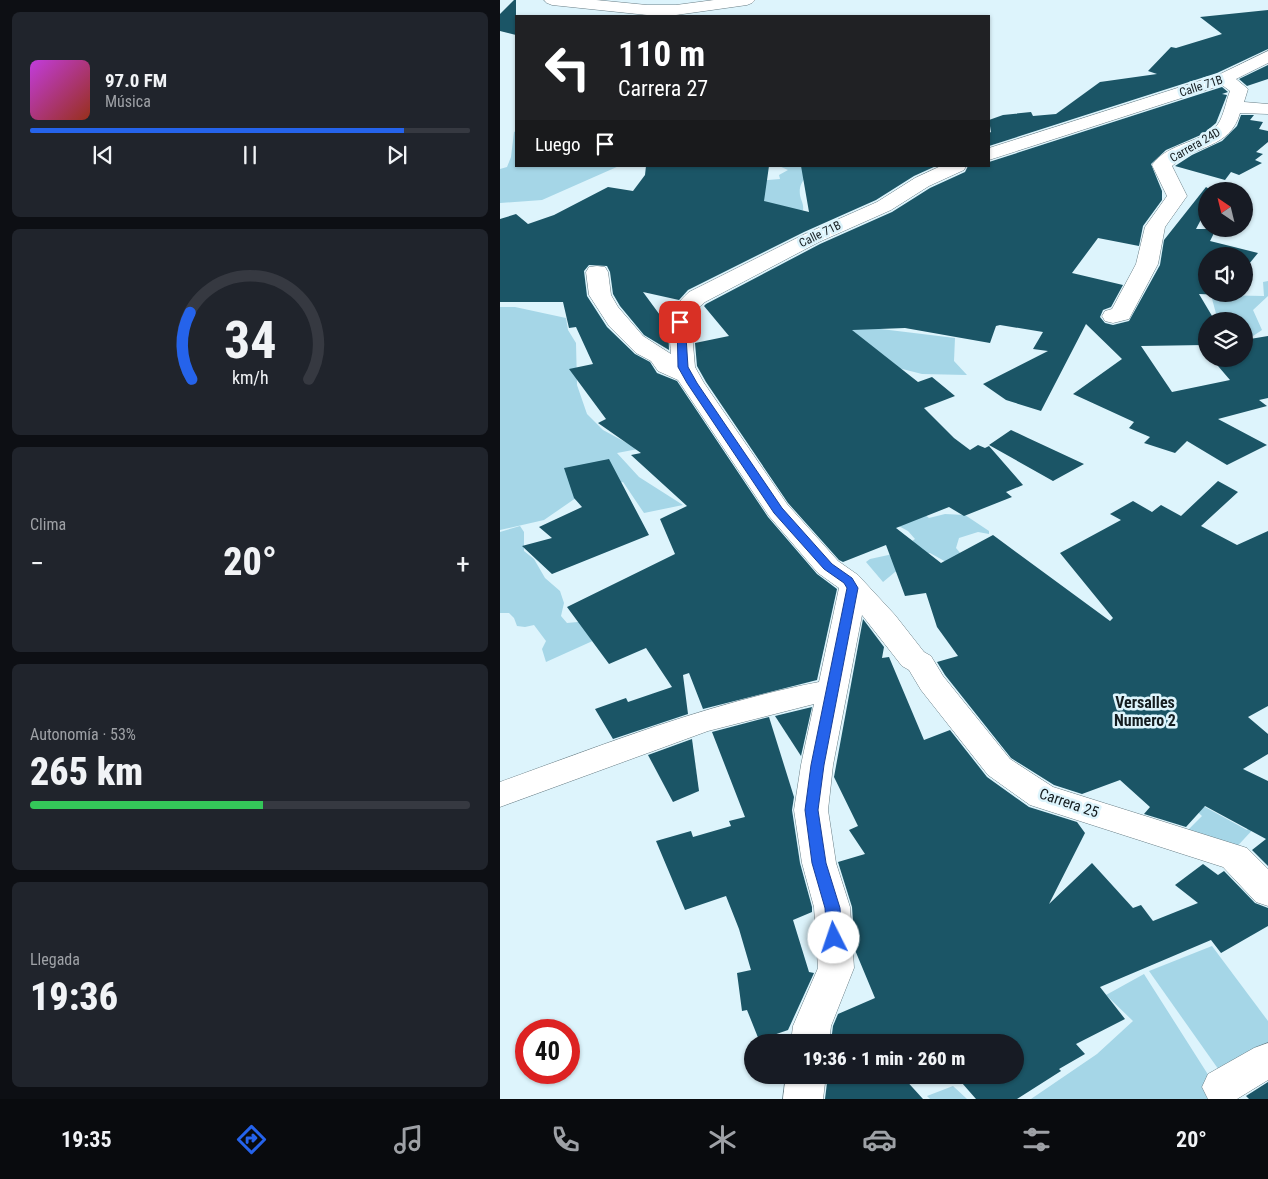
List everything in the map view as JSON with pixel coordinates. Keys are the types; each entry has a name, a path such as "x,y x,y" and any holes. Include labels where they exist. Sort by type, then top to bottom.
{"street":[{"path":"552,0 589,2 647,10 676,10 747,0"},
{"name":"Calle 71B","path":"990,154 1224,79 1268,56"},
{"name":"Carrera 24D","path":"1113,316 1121,314 1137,285 1147,264 1155,227 1177,196 1162,165 1172,156 1219,134 1228,124 1239,89 1224,79"},
{"path":"1234,107 1268,109"},
{"name":"Calle 71B","path":"687,375 683,367 680,322 686,306 697,297 713,290 748,269 839,224 884,206 922,182 956,167"},
{"path":"597,272 600,296 620,324 641,348 656,356 660,356 666,366 687,375"},
{"name":"Carrera 25","path":"687,375 778,510 828,567 848,581 885,622 913,659 920,663 932,683 999,766 1042,796 1235,857 1268,892"},
{"path":"811,1034 812,1026 836,968 832,908 819,863 811,810 817,765 853,588"},
{"path":"500,795 700,722 791,698 833,690"},
{"path":"1222,1087 1268,1060"},
{"path":"803,1099 805,1084"}],"shaded area":[{"path":"514,132 515,167 617,167 542,200 500,203 500,169 507,167 511,157"},
{"path":"781,167 818,167 805,178 801,185 800,195 803,210 783,222 720,184 780,179 779,175 788,170"},
{"path":"1268,281 1268,296 1253,310 1262,330 1253,336 1253,312 1216,312 1213,302 1253,302 1253,296 1264,296 1263,282"},
{"path":"893,294 881,329 955,338 954,361 967,375 922,374 871,361 750,312"},
{"path":"500,307 515,307 566,318 568,330 576,343 577,385 587,414 603,430 638,449 617,453 639,477 683,505 644,513 623,482 586,491 544,520 500,530"},
{"path":"914,506 929,518 945,514 965,515 989,531 989,534 978,532 959,538 956,548 961,554 948,563 930,553 920,555 906,570 895,572 883,582 866,562 870,559 893,554 915,539 908,531 893,523"},
{"path":"520,526 524,532 524,551 534,559 545,578 560,591 564,603 561,616 567,623 588,621 597,639 546,662 542,649 546,641 534,625 517,626 514,618 509,613 500,613 500,532"},
{"path":"1174,790 1247,830 1251,824 1257,825 1231,853 1183,835 1202,816"},
{"path":"1212,946 1268,1021 1268,1056 1226,1080 1149,971"},
{"path":"1144,974 1221,1095 1216,1099 1031,1099 1097,1054 1133,1021 1106,995"},
{"path":"953,1086 967,1099 930,1099 927,1096"}],"building":[{"path":"516,0 515,35 500,31 500,14"},
{"path":"1268,10 1268,49 1217,73 990,146 990,120 1003,115 1031,112 1033,116 1056,114 1100,82 1157,74 1148,71 1171,47 1176,48 1222,34 1200,17"},
{"path":"1268,65 1268,79 1247,86 1239,79"},
{"path":"1222,87 1228,92 1222,94 1227,95 1216,123 1203,134 1166,150 1151,164 1162,191 1162,200 1143,226 1139,246 1098,238 1072,273 1123,285 1111,307 1103,310 1100,317 1105,323 1113,325 1129,321 1160,265 1164,240 1198,197 1198,225 1196,229 1198,229 1198,238 1212,238 1210,241 1234,247 1198,247 1198,302 1204,302 1210,312 1198,312 1198,345 1141,346 1172,392 1230,380 1219,367 1253,367 1253,338 1268,336 1268,398 1259,400 1267,406 1218,419 1267,445 1227,465 1187,441 1175,453 1144,443 1150,437 1129,428 1134,422 1073,394 1122,359 1086,324 1041,411 1006,400 983,384 1048,351 1033,349 1043,332 1000,325 996,326 990,343 905,328 852,330 918,382 932,377 955,396 924,408 954,438 970,450 978,445 985,448 989,446 1023,485 1006,492 1012,497 964,516 949,507 896,528 941,563 993,535 1110,621 1113,618 1060,553 1121,520 1110,514 1133,501 1152,512 1161,505 1181,516 1218,481 1238,492 1201,526 1237,545 1268,531 1268,706 1248,717 1268,734 1268,754 1243,769 1268,781 1268,866 1252,850 1266,839 1205,806 1186,827 1144,814 1150,807 1120,780 1082,794 1054,785 1011,758 945,675 937,662 958,656 937,627 926,593 905,596 886,545 843,562 839,560 788,503 697,366 695,343 729,336 704,306 706,304 820,244 892,212 930,188 965,172 968,167 990,167 990,162"},
{"path":"1241,115 1254,115 1250,120 1263,122 1259,129 1268,131 1268,142 1256,152 1263,154 1255,160 1262,163 1239,175 1231,172 1225,180 1175,166 1192,155 1222,141 1237,126"},
{"path":"646,167 769,167 764,201 809,212 801,167 934,167 914,176 876,200 804,232 688,290 679,300 643,292 668,326 669,350 644,335 620,306 613,294 610,272 607,266 589,265 584,271 587,296 607,327 635,354 650,362 657,373 677,381 768,517 817,574 837,589 817,680 703,709 689,673 683,675 688,714 613,739 595,709 626,698 628,702 672,687 646,648 609,664 567,607 675,554 660,519 687,506 631,455 641,453 598,423 606,419 569,369 593,364 576,327 569,328 563,302 500,302 500,219 516,214 528,224 554,215 608,187 633,191 645,175"},
{"path":"1253,252 1258,253 1253,259"},
{"path":"1011,430 1084,464 1053,481 989,445"},
{"path":"609,459 649,535 552,574 522,546 552,538 539,527 582,507 574,498 564,468"},
{"path":"863,619 884,647 882,658 889,657 924,740 950,730 987,777 1029,807 1077,822 1085,833 1049,904 1092,863 1133,908 1141,905 1153,921 1198,903 1175,885 1203,864 1218,875 1224,871 1255,903 1268,908 1268,926 1221,953 1211,940 1100,987 1125,1019 1076,1044 1085,1054 1059,1069 1061,1071 1017,1099 976,1099 963,1084 1024,1084 1024,1034 832,1034 838,1014 875,998 855,950 852,907 838,862 865,854 849,830 858,826 834,777"},
{"path":"812,707 801,756 775,716"},
{"path":"769,717 794,797 792,810 800,863 812,912 793,920 809,972 814,973 788,1030 776,1034 757,1034 747,1010 742,1011 737,973 751,970 739,929 726,896 685,910 656,841 691,831 693,837 731,826 729,821 745,817 712,732"},
{"path":"692,739 699,791 673,802 648,755"},
{"path":"1268,1082 1268,1099 1249,1099 1246,1096"},
{"path":"827,1084 909,1084 923,1099 825,1099"}],"district":[{"name":"Versalles Numero 2","path":"1145,711"}],"route":[{"path":"680,322 683,367 692,383 778,510 828,567 848,581 853,588 817,765 811,810 819,863 832,908 834,938"}]}
